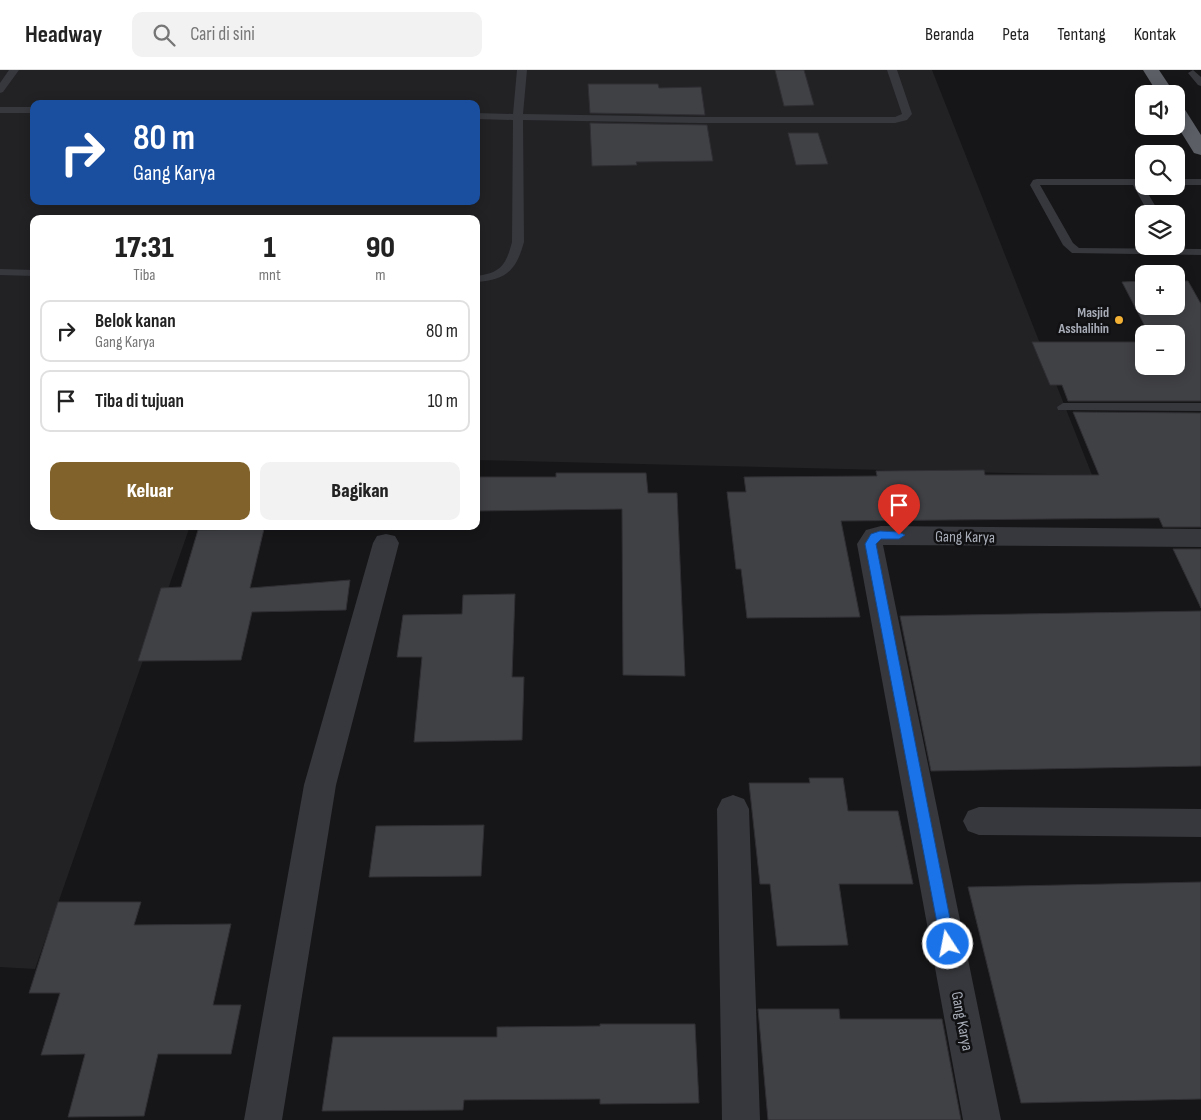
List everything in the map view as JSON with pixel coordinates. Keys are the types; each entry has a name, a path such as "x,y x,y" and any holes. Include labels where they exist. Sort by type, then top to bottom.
{"highway":[{"path":"1151,70 1161,85"},
{"path":"1185,123 1201,149"}],"street":[{"name":"Gang Karya","path":"982,1120 870,544 874,537 880,535 1201,538"},
{"path":"263,1120 320,785 386,543"},
{"path":"733,809 741,1120"},
{"path":"979,821 1201,823"}],"lane":[{"path":"0,90 14,70"},
{"path":"480,278 496,275 509,268 514,260 518,242 518,116 522,70"},
{"path":"480,116 698,120 895,120 904,118 907,114 892,70"},
{"path":"1193,73 1201,83"},
{"path":"0,110 30,110"},
{"path":"1135,182 1037,182 1035,186 1069,245 1076,251 1135,250"},
{"path":"1185,182 1201,182"},
{"path":"1185,250 1201,252"},
{"path":"0,272 30,273"},
{"path":"1063,407 1201,407"}],"shaded area":[{"path":"0,70 932,70 1092,475 480,460 480,215 30,215 30,530 189,530 35,969 0,967"}],"building":[{"path":"775,70 804,70 814,105 784,106"},
{"path":"588,84 658,84 659,88 701,87 705,115 590,113"},
{"path":"590,123 707,125 713,161 636,162 637,165 592,166"},
{"path":"788,133 818,133 828,164 796,165"},
{"path":"1135,281 1135,307 1122,282"},
{"path":"1185,281 1188,281 1201,304 1201,401 1068,401 1062,385 1050,385 1032,342 1135,342 1135,375 1185,375 1185,325 1144,325 1139,315 1185,315"},
{"path":"1073,412 1201,413 1201,527 1163,527 1159,518 841,521 860,617 747,618 741,569 736,569 727,492 746,492 744,477 877,476 876,471 984,470 985,475 1099,475"},
{"path":"556,473 646,473 648,493 677,493 685,676 623,675 622,509 480,511 480,477 556,477"},
{"path":"198,530 264,530 250,588 350,580 346,610 252,612 241,660 138,661 161,588 181,587"},
{"path":"1173,549 1201,549 1201,608"},
{"path":"515,594 512,677 524,677 522,740 414,742 422,657 397,657 403,615 462,614 463,595"},
{"path":"1201,611 1201,766 931,771 900,616"},
{"path":"809,778 843,778 848,811 898,811 913,884 839,884 848,945 777,946 770,884 760,884 749,783 810,783"},
{"path":"484,825 481,876 369,877 376,826"},
{"path":"1201,882 1201,1099 1021,1103 968,887"},
{"path":"58,902 141,902 134,925 231,924 213,1005 241,1005 231,1054 158,1054 144,1116 68,1117 85,1054 41,1055 60,993 29,993"},
{"path":"758,1009 839,1009 840,1019 942,1019 961,1120 768,1120"},
{"path":"600,1024 695,1024 699,1103 600,1104 600,1099 464,1100 463,1110 322,1111 333,1037 497,1037 497,1027 600,1026"}],"place":[{"name":"Masjid Asshalihin","path":"1119,320"}],"route":[{"path":"899,535 880,535 874,537 870,544 948,944"}]}
